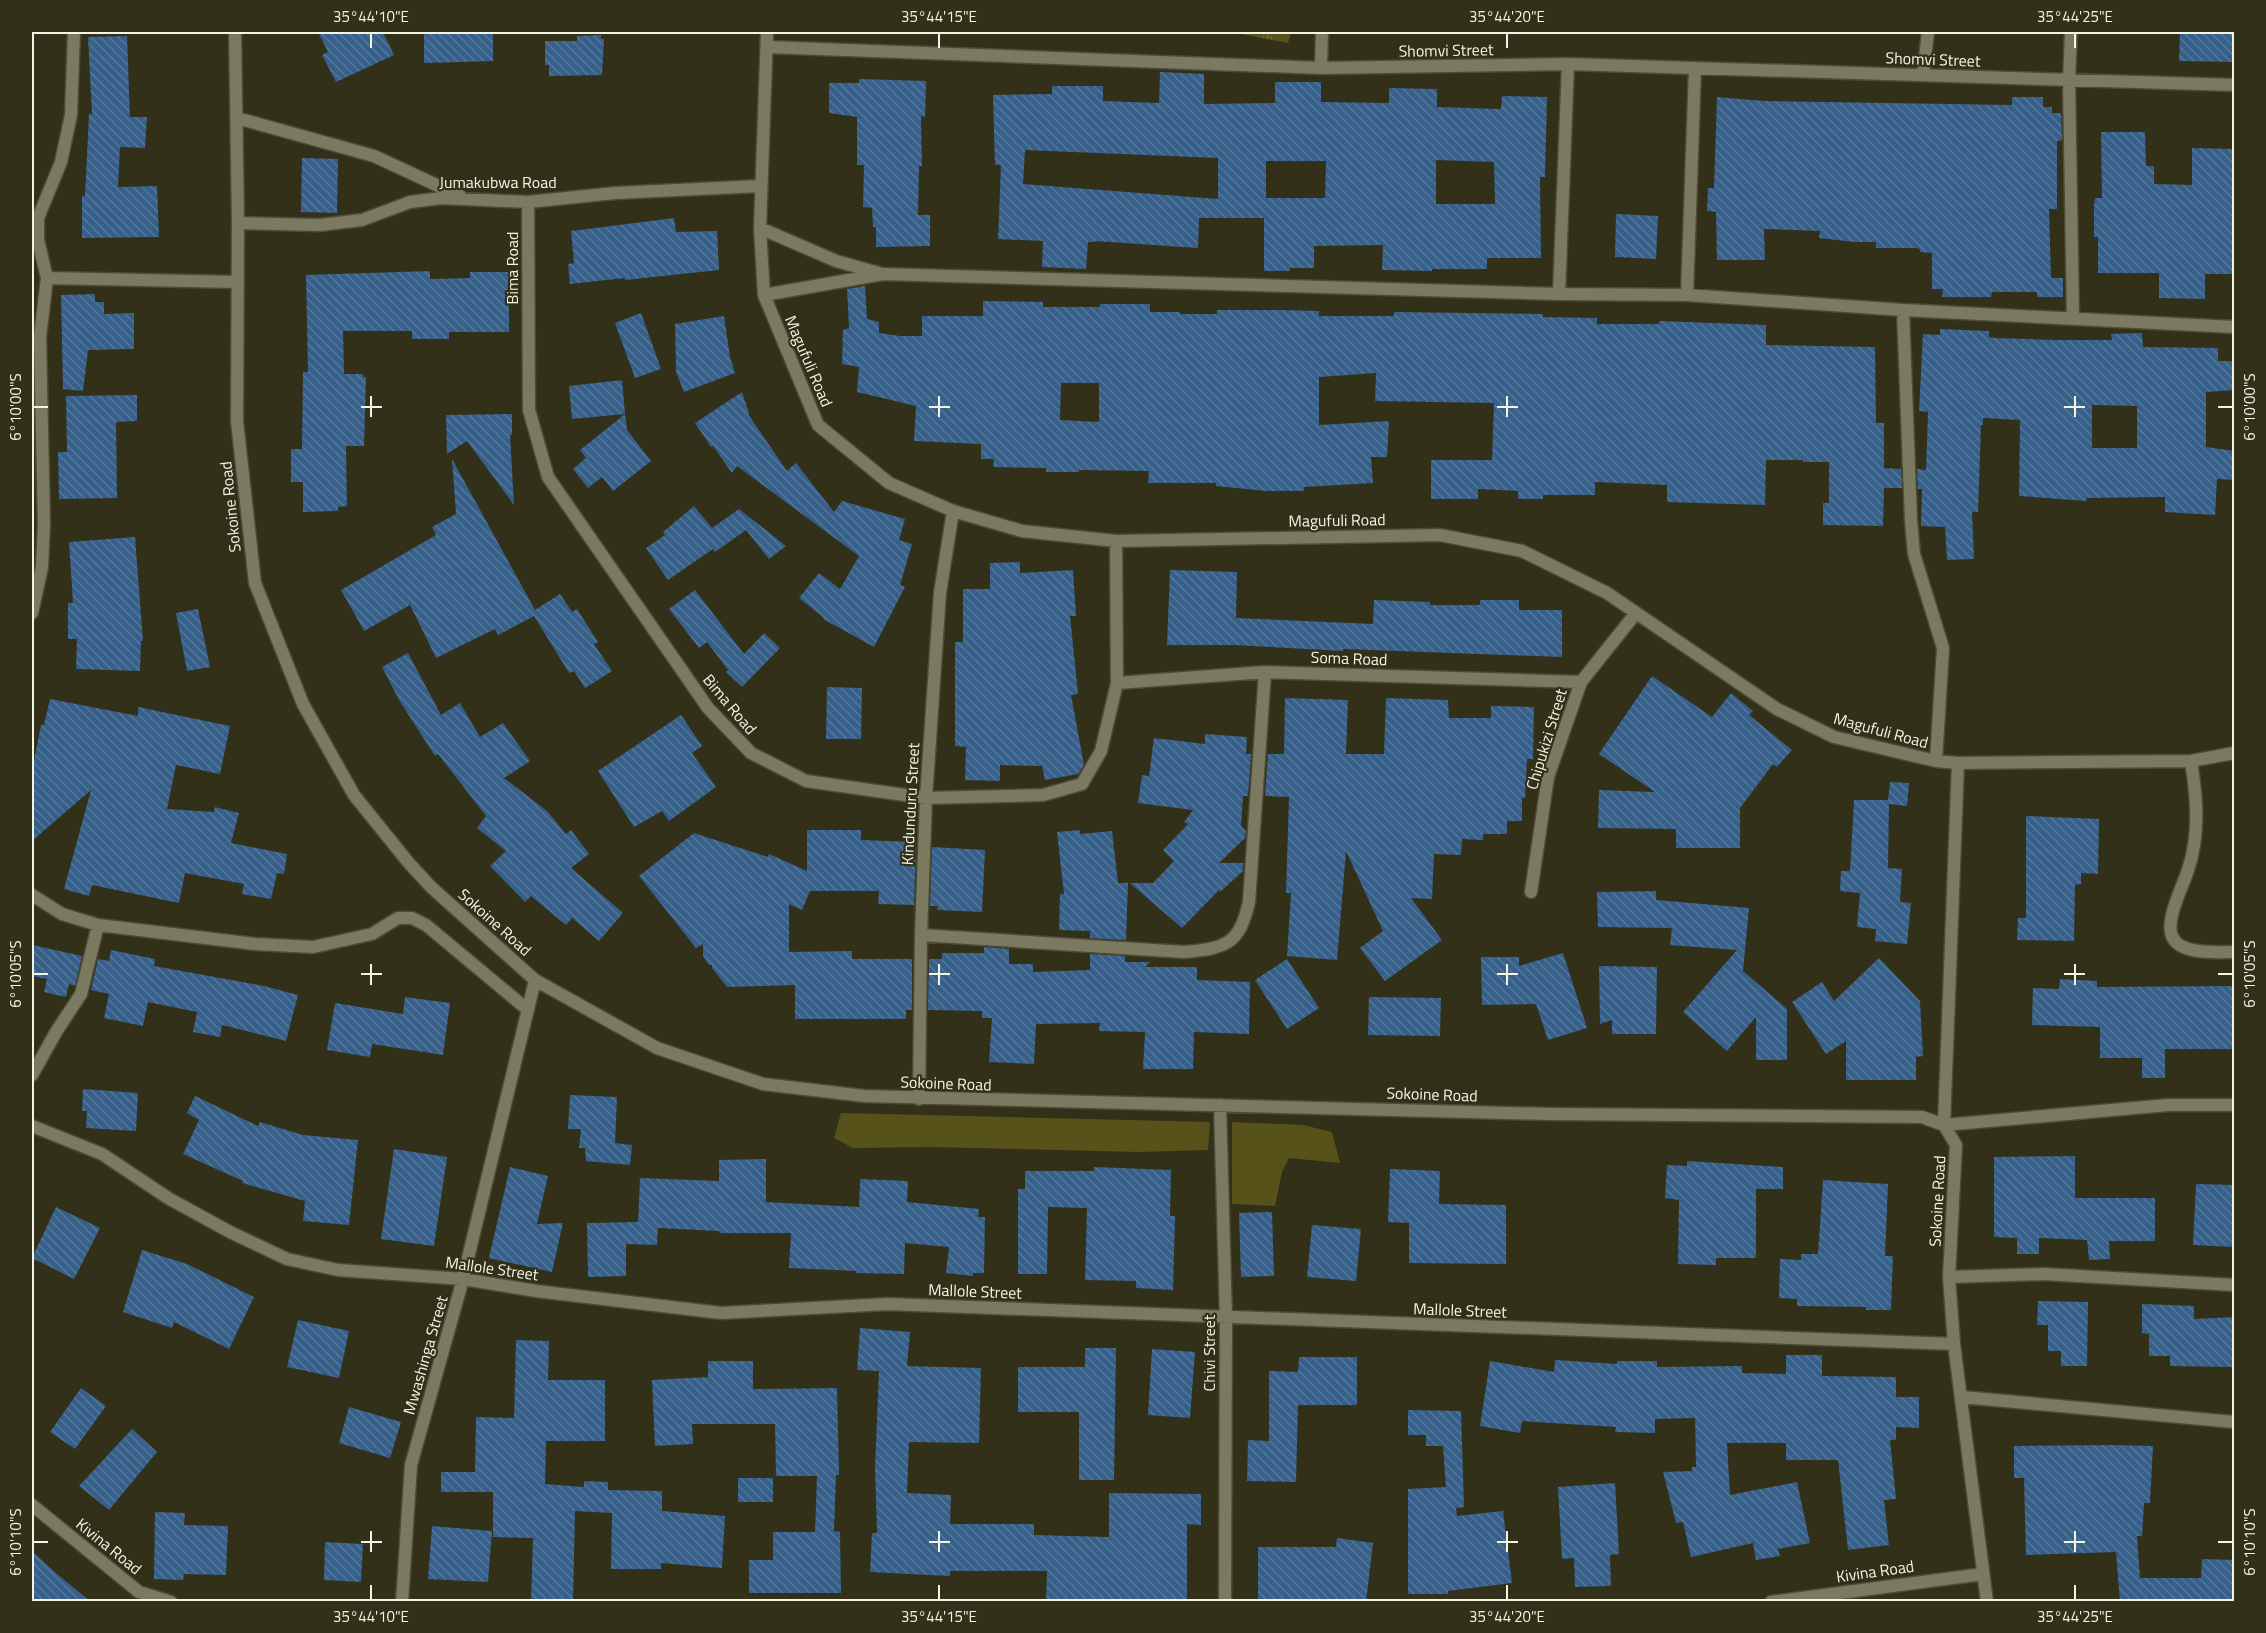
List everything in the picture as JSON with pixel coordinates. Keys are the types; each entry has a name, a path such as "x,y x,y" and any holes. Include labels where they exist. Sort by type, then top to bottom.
{"street":[{"path":"32,614 42,567 44,524 36,339 47,278 38,240 38,218 61,162 71,115 74,32"},
{"name":"Sokoine Road","path":"235,32 238,223 237,421 255,583 303,704 354,795 431,887 535,980 657,1048 763,1084 864,1096 919,1099 1548,1114 1922,1117 1944,1125 1956,1145 1950,1276 1954,1344 1987,1602"},
{"name":"Magufuli Road","path":"767,32 760,228 764,295 818,425 889,483 953,511 1022,531 1116,541 1440,535 1522,551 1607,593 1777,709 1834,737 1936,761 1959,763 2191,761 2235,753"},
{"path":"1321,68 1322,32"},
{"path":"1923,75 1928,32"},
{"path":"2071,32 2069,81 2073,318"},
{"name":"Shomvi Street","path":"767,47 1321,68 1568,64 2235,85"},
{"path":"1559,294 1568,64"},
{"path":"1687,295 1695,68"},
{"path":"237,118 374,156 464,198"},
{"name":"Jumakubwa Road","path":"238,223 320,225 351,222 410,202 442,198 528,202 615,193 761,186"},
{"name":"Bima Road","path":"528,202 529,410 548,477 708,708 751,753 806,781 926,798 1043,795 1082,784 1101,751 1117,683 1116,541"},
{"path":"760,228 836,261 884,274"},
{"path":"764,295 884,274 1559,294 1687,295 1903,310 2235,327"},
{"path":"47,278 237,282"},
{"path":"1903,310 1914,554 1943,648 1936,761"},
{"name":"Kindunduru Street","path":"919,1099 921,934 926,798 939,593 953,511"},
{"name":"Chipukizi Street","path":"1531,892 1548,777 1581,682 1636,613"},
{"path":"921,934 1184,952 1211,949 1234,939 1244,923 1250,902 1265,672"},
{"name":"Soma Road","path":"1117,683 1265,672 1581,682"},
{"path":"2191,761 2197,827 2189,868 2170,922 2172,936 2180,946 2204,951 2235,952"},
{"path":"1959,763 1944,1125 2168,1105 2235,1106"},
{"path":"32,895 62,914 98,925 255,944 314,947 372,934 398,918 412,918 426,925 528,1010"},
{"path":"32,1075 81,994 98,925"},
{"name":"Mwashinga Street","path":"402,1602 411,1465 463,1279 535,980"},
{"name":"Chivi Street","path":"1220,1105 1226,1318 1225,1602"},
{"name":"Mallole Street","path":"32,1126 102,1154 168,1198 230,1232 287,1259 338,1270 463,1279 536,1291 721,1313 888,1304 1954,1344"},
{"path":"1950,1276 2044,1274 2235,1285"},
{"path":"1962,1397 2235,1422"},
{"name":"Kivina Road","path":"32,1505 139,1592 171,1602"},
{"name":"Kivina Road","path":"1771,1602 1983,1574"}],"green space":[{"path":"1231,32 1291,32 1288,43"},
{"path":"841,1113 1210,1122 1208,1150 1139,1152 930,1147 853,1148 834,1138"},
{"path":"1232,1122 1303,1125 1332,1132 1340,1163 1289,1158 1282,1172 1275,1206 1232,1204"}],"building":[{"path":"318,32 383,32 394,55 336,82 322,55 328,52"},
{"path":"424,32 493,32 493,61 424,63"},
{"path":"2180,32 2235,32 2235,62 2179,61"},
{"path":"601,35 601,39 604,39 602,75 549,76 549,65 545,65 545,41 577,41 577,36"},
{"path":"127,36 130,117 147,117 145,148 120,147 118,187 157,186 159,237 82,238 82,196 85,196 89,114 92,114 88,37"},
{"path":"1160,72 1204,74 1204,104 1275,103 1275,82 1321,82 1321,102 1389,103 1389,88 1437,89 1437,107 1501,109 1502,96 1547,97 1545,177 1540,177 1541,258 1487,258 1487,269 1382,270 1383,245 1314,246 1314,268 1264,271 1264,218 1199,218 1198,248 1088,242 1086,269 1042,267 1043,241 998,239 1001,165 995,165 993,95 1052,94 1052,86 1103,86 1103,101 1159,103","holes":["1025,150 1218,158 1218,199 1023,184","1436,160 1494,162 1495,204 1436,204","1266,161 1326,161 1325,198 1266,198"]},
{"path":"859,79 926,81 925,117 921,116 922,166 919,166 918,215 930,215 930,246 876,247 876,227 873,227 872,208 863,207 864,165 857,165 857,117 829,113 829,83 859,83"},
{"path":"1717,97 1763,101 2012,105 2012,97 2043,97 2043,107 2052,107 2052,113 2061,113 2062,140 2057,141 2057,209 2049,209 2051,278 2063,278 2063,297 2037,297 2037,292 1992,292 1991,297 1942,297 1943,289 1932,289 1932,253 1920,252 1917,248 1876,248 1876,242 1819,238 1820,231 1764,229 1765,260 1717,260 1716,212 1707,211 1708,188 1714,188"},
{"path":"2101,132 2145,132 2146,166 2154,166 2154,184 2192,185 2192,148 2235,149 2235,274 2205,274 2205,299 2159,298 2159,273 2098,273 2098,237 2094,237 2094,206 2095,198 2102,198"},
{"path":"302,158 338,159 337,213 301,212"},
{"path":"1616,214 1658,216 1656,259 1615,257"},
{"path":"674,218 676,232 717,231 719,270 570,284 568,264 574,263 571,231"},
{"path":"430,271 430,279 470,278 470,272 509,272 509,332 449,332 449,339 412,339 412,331 343,331 344,374 363,374 363,377 366,377 364,446 346,446 347,506 338,507 338,511 303,512 303,482 291,482 291,449 302,449 303,372 308,372 306,275"},
{"path":"865,286 867,319 879,322 879,333 900,336 922,336 922,316 983,316 983,301 1043,302 1043,307 1150,304 1150,312 1180,312 1180,314 1217,314 1217,310 1279,310 1319,311 1319,316 1394,316 1394,312 1543,314 1543,317 1597,318 1597,324 1659,324 1659,321 1766,325 1766,345 1875,347 1876,423 1884,423 1884,468 1901,469 1902,488 1884,488 1883,526 1823,525 1823,503 1829,503 1829,462 1803,462 1803,460 1766,460 1765,505 1667,502 1667,485 1595,482 1595,495 1543,495 1543,499 1518,499 1518,491 1478,489 1478,499 1431,499 1431,460 1492,460 1494,403 1375,401 1376,373 1319,377 1319,425 1389,421 1387,457 1371,457 1373,483 1304,487 1304,491 1267,491 1216,486 1216,483 1148,483 1149,471 1046,472 1046,468 993,467 994,459 981,459 981,444 914,441 916,406 857,392 859,367 842,364 843,330 849,328 847,289","holes":["1061,383 1099,383 1099,422 1060,420"]},
{"path":"95,294 95,302 104,302 104,314 134,313 134,349 88,350 83,391 63,389 61,295"},
{"path":"641,313 661,369 635,378 615,323"},
{"path":"724,316 730,357 735,373 684,392 676,372 675,324"},
{"path":"1940,329 1989,331 1989,337 1996,338 2112,340 2111,334 2142,333 2143,347 2218,348 2218,361 2235,361 2235,390 2206,392 2206,447 2235,451 2235,480 2217,479 2215,515 2165,512 2165,497 2087,498 2086,501 2019,496 2020,420 1983,418 1978,512 1972,512 1974,559 1947,560 1945,527 1921,526 1922,489 1918,489 1917,469 1926,470 1928,412 1919,411 1923,334 1940,335","holes":["2092,405 2137,406 2137,448 2092,448"]},
{"path":"622,380 625,414 572,419 569,386"},
{"path":"742,392 748,414 787,471 796,463 834,512 842,501 905,519 899,540 912,544 900,585 905,587 874,647 823,619 799,598 819,573 840,589 859,556 737,466 732,473 695,423"},
{"path":"137,395 137,421 116,422 117,498 59,499 58,452 67,452 66,396"},
{"path":"512,414 512,435 510,435 514,505 467,441 447,454 446,415"},
{"path":"625,414 627,430 651,461 613,491 602,477 588,488 573,469 586,458 580,450"},
{"path":"452,459 535,610 560,594 572,612 577,609 598,642 594,644 612,671 585,688 574,671 569,673 534,616 498,635 495,629 436,658 410,605 364,631 341,590 436,535 432,527 456,514"},
{"path":"694,506 712,528 739,509 786,546 769,559 746,530 715,552 713,549 668,580 646,548 665,535 663,532"},
{"path":"135,537 143,641 141,641 140,671 76,669 77,639 68,639 68,603 73,603 69,542"},
{"path":"1020,562 1020,573 1073,570 1076,616 1070,616 1078,694 1071,695 1084,765 1078,774 1045,780 1042,766 1000,765 1000,781 965,780 966,747 955,746 955,642 963,642 963,589 990,589 990,563"},
{"path":"1170,570 1237,572 1236,618 1373,624 1374,600 1430,602 1430,605 1480,605 1480,600 1519,600 1519,610 1562,610 1562,657 1343,649 1343,651 1235,645 1167,645"},
{"path":"695,590 744,654 764,633 780,648 742,687 726,672 728,670 707,642 699,648 669,609"},
{"path":"198,609 210,667 187,671 176,613"},
{"path":"408,653 441,715 460,703 480,737 503,723 530,761 504,778 547,811 566,834 571,830 589,854 571,868 623,913 599,941 572,918 566,925 531,896 525,902 490,866 506,851 477,828 486,816 438,754 435,756 399,700 382,667"},
{"path":"1652,676 1712,717 1731,693 1753,711 1749,715 1792,750 1777,767 1773,764 1740,808 1740,848 1676,848 1676,829 1598,828 1599,790 1655,792 1599,754"},
{"path":"827,687 862,688 861,739 826,739"},
{"path":"1285,698 1348,700 1346,754 1384,754 1386,698 1448,700 1449,718 1491,718 1491,706 1534,707 1533,759 1527,759 1525,798 1522,798 1522,821 1507,821 1507,834 1483,834 1483,840 1462,839 1461,855 1434,854 1432,899 1411,898 1442,940 1385,981 1360,948 1383,931 1346,851 1337,960 1287,956 1291,893 1286,893 1289,797 1265,796 1268,754 1284,754"},
{"path":"50,699 138,716 138,707 230,726 220,774 176,765 167,809 214,812 215,807 239,813 231,843 287,854 284,874 277,873 271,899 242,894 244,884 185,873 179,903 92,885 89,896 64,889 91,790 32,841 32,771 41,725 44,725"},
{"path":"681,715 702,746 692,753 716,787 669,821 662,811 634,827 598,771"},
{"path":"1205,734 1247,737 1246,754 1251,754 1248,796 1243,796 1241,826 1246,831 1245,838 1219,863 1243,863 1243,871 1220,892 1219,890 1182,928 1130,883 1153,883 1174,861 1163,850 1188,824 1184,822 1193,810 1138,803 1142,775 1149,776 1154,738 1205,744"},
{"path":"1890,782 1909,783 1907,806 1889,804 1888,868 1902,869 1900,902 1911,903 1907,944 1875,941 1876,929 1857,927 1860,893 1840,891 1841,871 1850,871 1854,800 1888,800"},
{"path":"2026,816 2099,819 2098,874 2081,873 2081,884 2075,885 2074,941 2017,940 2018,918 2026,918"},
{"path":"807,830 861,830 861,840 916,842 914,905 878,904 879,891 810,891 802,910 789,904 789,952 852,951 852,959 912,959 912,1010 906,1010 906,1019 795,1019 795,985 727,987 703,956 703,944 696,948 639,876 694,833 768,857 769,854 807,871"},
{"path":"1080,830 1080,834 1112,831 1118,883 1128,883 1126,940 1090,938 1090,931 1059,930 1060,894 1064,894 1057,832"},
{"path":"932,847 985,850 982,912 937,910 938,906 930,906"},
{"path":"1656,891 1656,900 1749,908 1743,971 1787,1009 1787,1060 1756,1060 1756,1017 1727,1051 1683,1012 1737,950 1670,945 1672,928 1598,927 1597,892"},
{"path":"32,945 82,956 75,986 69,984 66,997 44,992 47,979 32,976"},
{"path":"984,947 1009,949 1009,964 1033,964 1033,972 1090,970 1090,954 1125,956 1125,962 1150,962 1145,967 1197,967 1197,980 1250,982 1249,1034 1194,1032 1193,1069 1143,1069 1145,1032 1099,1031 1100,1023 1036,1024 1034,1064 989,1062 992,1018 982,1018 982,1011 928,1010 929,959 942,959 942,953 984,953"},
{"path":"111,950 155,959 154,966 264,986 298,995 286,1041 222,1025 220,1037 193,1032 197,1012 148,1002 143,1026 104,1018 109,994 91,990 98,959 109,961"},
{"path":"1563,953 1587,1028 1548,1040 1536,1004 1482,1005 1481,957 1519,957 1519,966"},
{"path":"1879,958 1920,1001 1923,1056 1916,1057 1916,1080 1846,1080 1846,1041 1826,1054 1792,1002 1822,982 1834,1001"},
{"path":"1287,959 1319,1008 1287,1029 1255,980"},
{"path":"1599,966 1657,967 1656,1034 1612,1034 1612,1020 1600,1024"},
{"path":"2060,979 2097,981 2097,987 2235,986 2235,1049 2165,1049 2165,1078 2142,1078 2142,1058 2100,1058 2100,1027 2032,1025 2033,988 2059,989"},
{"path":"405,997 450,1003 443,1055 372,1044 370,1057 327,1050 335,1003 403,1014"},
{"path":"1369,997 1441,998 1440,1036 1368,1035"},
{"path":"83,1089 138,1093 136,1131 86,1128 87,1111 82,1111"},
{"path":"570,1095 617,1097 615,1143 632,1145 630,1165 586,1161 585,1148 579,1148 581,1129 568,1129"},
{"path":"195,1096 258,1126 260,1122 303,1135 358,1140 349,1225 303,1221 305,1201 242,1183 243,1181 183,1154 199,1120 187,1113"},
{"path":"394,1149 447,1157 434,1246 381,1239"},
{"path":"2075,1156 2075,1198 2155,1198 2155,1241 2109,1241 2110,1259 2089,1260 2087,1240 2039,1238 2039,1254 2017,1254 2017,1238 1994,1237 1994,1157"},
{"path":"766,1159 766,1202 859,1207 860,1179 908,1181 907,1202 979,1209 978,1217 985,1217 984,1273 973,1273 973,1276 946,1273 949,1247 905,1243 904,1274 789,1268 791,1233 720,1233 719,1231 658,1228 657,1245 626,1244 626,1276 588,1277 587,1223 638,1222 640,1178 719,1181 719,1160"},
{"path":"1687,1161 1783,1167 1783,1189 1756,1189 1756,1258 1716,1258 1716,1265 1678,1264 1679,1200 1665,1198 1667,1165 1687,1166"},
{"path":"510,1167 548,1176 537,1224 563,1223 552,1272 489,1258"},
{"path":"1094,1167 1171,1170 1170,1216 1175,1216 1173,1290 1136,1288 1136,1281 1085,1280 1087,1208 1048,1207 1047,1274 1018,1274 1018,1189 1025,1189 1025,1171 1094,1171"},
{"path":"1390,1169 1440,1171 1439,1204 1506,1205 1506,1264 1409,1263 1409,1223 1388,1222"},
{"path":"1823,1180 1888,1184 1885,1256 1893,1256 1891,1310 1866,1310 1866,1307 1797,1306 1797,1299 1779,1298 1780,1259 1801,1260 1801,1254 1818,1254"},
{"path":"2196,1184 2235,1185 2235,1247 2193,1245"},
{"path":"56,1207 100,1228 74,1279 32,1258"},
{"path":"1272,1212 1274,1276 1241,1277 1239,1213"},
{"path":"1312,1225 1361,1229 1356,1281 1307,1277"},
{"path":"142,1250 187,1264 254,1297 229,1349 174,1322 172,1328 123,1312"},
{"path":"2038,1301 2088,1302 2087,1366 2061,1366 2061,1351 2048,1351 2048,1325 2037,1325"},
{"path":"2142,1304 2194,1306 2194,1319 2235,1317 2235,1367 2170,1366 2170,1356 2149,1356 2149,1334 2142,1333"},
{"path":"298,1320 349,1331 339,1378 287,1367"},
{"path":"860,1328 910,1332 907,1366 981,1368 979,1443 909,1442 907,1493 951,1495 950,1524 1034,1524 1034,1535 1109,1537 1109,1493 1201,1494 1201,1525 1187,1524 1187,1599 1085,1599 1085,1602 1046,1602 1047,1571 950,1571 950,1576 870,1572 872,1533 877,1533 875,1467 879,1371 857,1370"},
{"path":"516,1340 549,1341 548,1380 605,1380 605,1441 546,1441 545,1484 584,1487 584,1481 608,1482 608,1490 662,1491 662,1511 725,1516 722,1568 661,1563 661,1569 611,1569 612,1513 575,1511 573,1602 531,1601 533,1538 493,1537 493,1492 441,1492 441,1472 475,1472 476,1417 514,1418"},
{"path":"1085,1348 1116,1348 1114,1480 1079,1480 1079,1412 1018,1412 1018,1367 1085,1367"},
{"path":"1152,1349 1195,1352 1190,1418 1148,1415"},
{"path":"1786,1355 1822,1355 1822,1376 1896,1377 1896,1397 1919,1397 1919,1428 1896,1427 1896,1440 1890,1440 1896,1499 1884,1500 1889,1545 1848,1550 1838,1460 1786,1460 1786,1443 1727,1443 1730,1495 1797,1482 1810,1543 1778,1549 1780,1556 1756,1560 1753,1543 1691,1557 1683,1522 1676,1523 1663,1472 1692,1471 1692,1467 1696,1467 1695,1418 1655,1419 1655,1433 1615,1432 1616,1427 1522,1421 1520,1433 1480,1426 1490,1361 1554,1372 1555,1360 1617,1364 1617,1361 1657,1361 1657,1367 1742,1366 1742,1373 1786,1374"},
{"path":"1299,1357 1357,1357 1357,1405 1298,1405 1296,1482 1247,1481 1248,1440 1269,1441 1269,1371 1298,1372"},
{"path":"708,1361 753,1361 753,1389 837,1388 839,1475 836,1475 834,1531 840,1532 841,1593 749,1593 749,1560 773,1560 773,1532 815,1532 817,1476 776,1476 775,1424 692,1424 693,1444 655,1446 652,1380 708,1377"},
{"path":"81,1388 106,1406 75,1449 50,1432"},
{"path":"349,1407 401,1422 390,1458 339,1443"},
{"path":"1408,1410 1461,1411 1464,1507 1456,1508 1457,1516 1503,1511 1512,1583 1448,1591 1448,1594 1408,1594 1408,1489 1446,1487 1443,1446 1426,1446 1426,1435 1408,1435"},
{"path":"132,1429 157,1452 109,1510 79,1486"},
{"path":"2014,1446 2153,1446 2150,1503 2144,1503 2142,1536 2137,1536 2140,1578 2201,1578 2202,1559 2235,1560 2235,1590 2232,1589 2232,1602 2120,1602 2116,1552 2026,1555 2024,1478 2014,1478"},
{"path":"738,1478 773,1478 773,1502 738,1502"},
{"path":"1615,1483 1619,1554 1610,1555 1611,1586 1575,1587 1574,1558 1562,1559 1558,1487"},
{"path":"155,1512 185,1513 184,1525 228,1526 226,1575 184,1574 183,1580 154,1579"},
{"path":"432,1526 492,1531 488,1582 428,1579"},
{"path":"1337,1538 1373,1543 1366,1602 1258,1602 1258,1547 1336,1547"},
{"path":"325,1542 363,1544 361,1582 324,1580"},
{"path":"32,1551 57,1574 91,1602 32,1602"}]}
